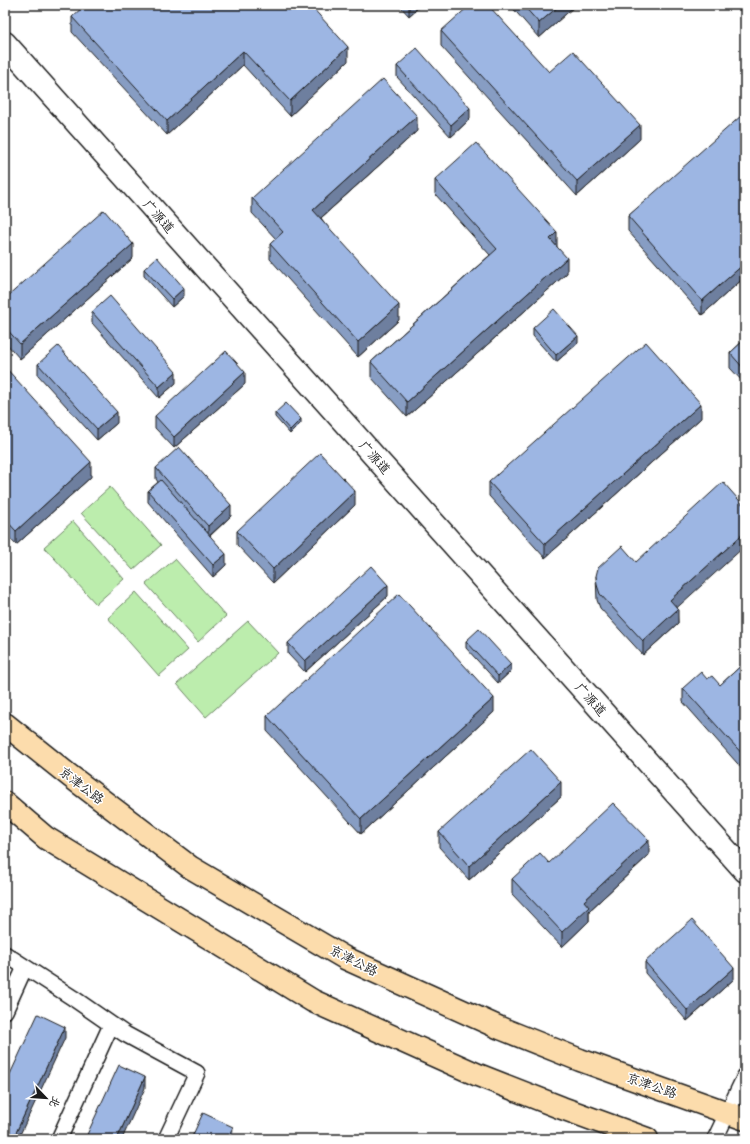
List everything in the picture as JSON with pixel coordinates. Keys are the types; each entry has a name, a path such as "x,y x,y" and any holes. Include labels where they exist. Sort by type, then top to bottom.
{"highway":[{"name":"京津公路","path":"5,724 70,776 190,866 345,958 500,1028 580,1060 736,1115"},
{"path":"5,803 46,838 313,1001 478,1075 647,1139"}],"main road":[{"name":"广源道","path":"5,43 745,872"}],"street":[{"path":"5,954 124,1034 197,1073 166,1139"},
{"path":"5,1011 25,967"},
{"path":"59,1139 111,1025"},
{"path":"715,1139 736,1115 745,1076"}],"green space":[{"path":"110,487 161,545 133,570 81,513"},
{"path":"73,521 124,579 96,604 44,547"},
{"path":"175,559 226,616 198,642 146,584"},
{"path":"136,592 188,650 159,676 108,618"},
{"path":"248,621 278,653 206,717 177,684"}],"building":[{"path":"85,5 310,5 348,47 290,101 243,51 167,121 72,17"},
{"path":"470,5 488,5 549,72 573,51 640,125 577,181 441,31"},
{"path":"523,5 560,5 539,23"},
{"path":"417,48 470,108 451,125 397,66"},
{"path":"383,79 417,116 313,210 399,305 358,342 270,244 283,232 252,198"},
{"path":"742,115 745,118 745,263 702,301 628,216"},
{"path":"476,143 557,232 550,239 567,258 407,402 371,362 497,249 435,180"},
{"path":"104,210 133,244 20,344 5,327 5,299"},
{"path":"157,257 184,288 172,299 144,269"},
{"path":"110,296 176,372 159,387 92,312"},
{"path":"554,309 578,336 556,355 533,328"},
{"path":"745,339 745,370 730,353"},
{"path":"646,342 701,404 545,544 489,482"},
{"path":"58,346 117,412 97,429 38,364"},
{"path":"226,351 245,372 174,437 155,416"},
{"path":"5,367 91,462 16,531 5,519"},
{"path":"286,403 301,419 290,430 275,413"},
{"path":"179,447 231,505 208,526 156,468"},
{"path":"320,453 355,491 273,569 237,531"},
{"path":"161,480 226,554 213,565 148,491"},
{"path":"723,482 745,507 745,532 670,600 678,609 643,641 600,594 596,576 598,568 622,546 636,562"},
{"path":"371,566 388,585 305,661 288,643"},
{"path":"399,594 494,698 361,819 267,716"},
{"path":"479,629 511,664 498,676 466,641"},
{"path":"745,662 745,757 683,688 701,672 707,679 712,676 720,685"},
{"path":"531,749 561,782 469,866 439,832"},
{"path":"613,803 649,840 584,901 589,907 562,932 512,879 540,853 549,863"},
{"path":"692,920 734,968 687,1010 645,962"},
{"path":"38,1014 65,1027 13,1139 5,1139 5,1085"},
{"path":"119,1065 145,1077 117,1139 85,1139"},
{"path":"203,1113 233,1127 227,1139 191,1139"}]}
